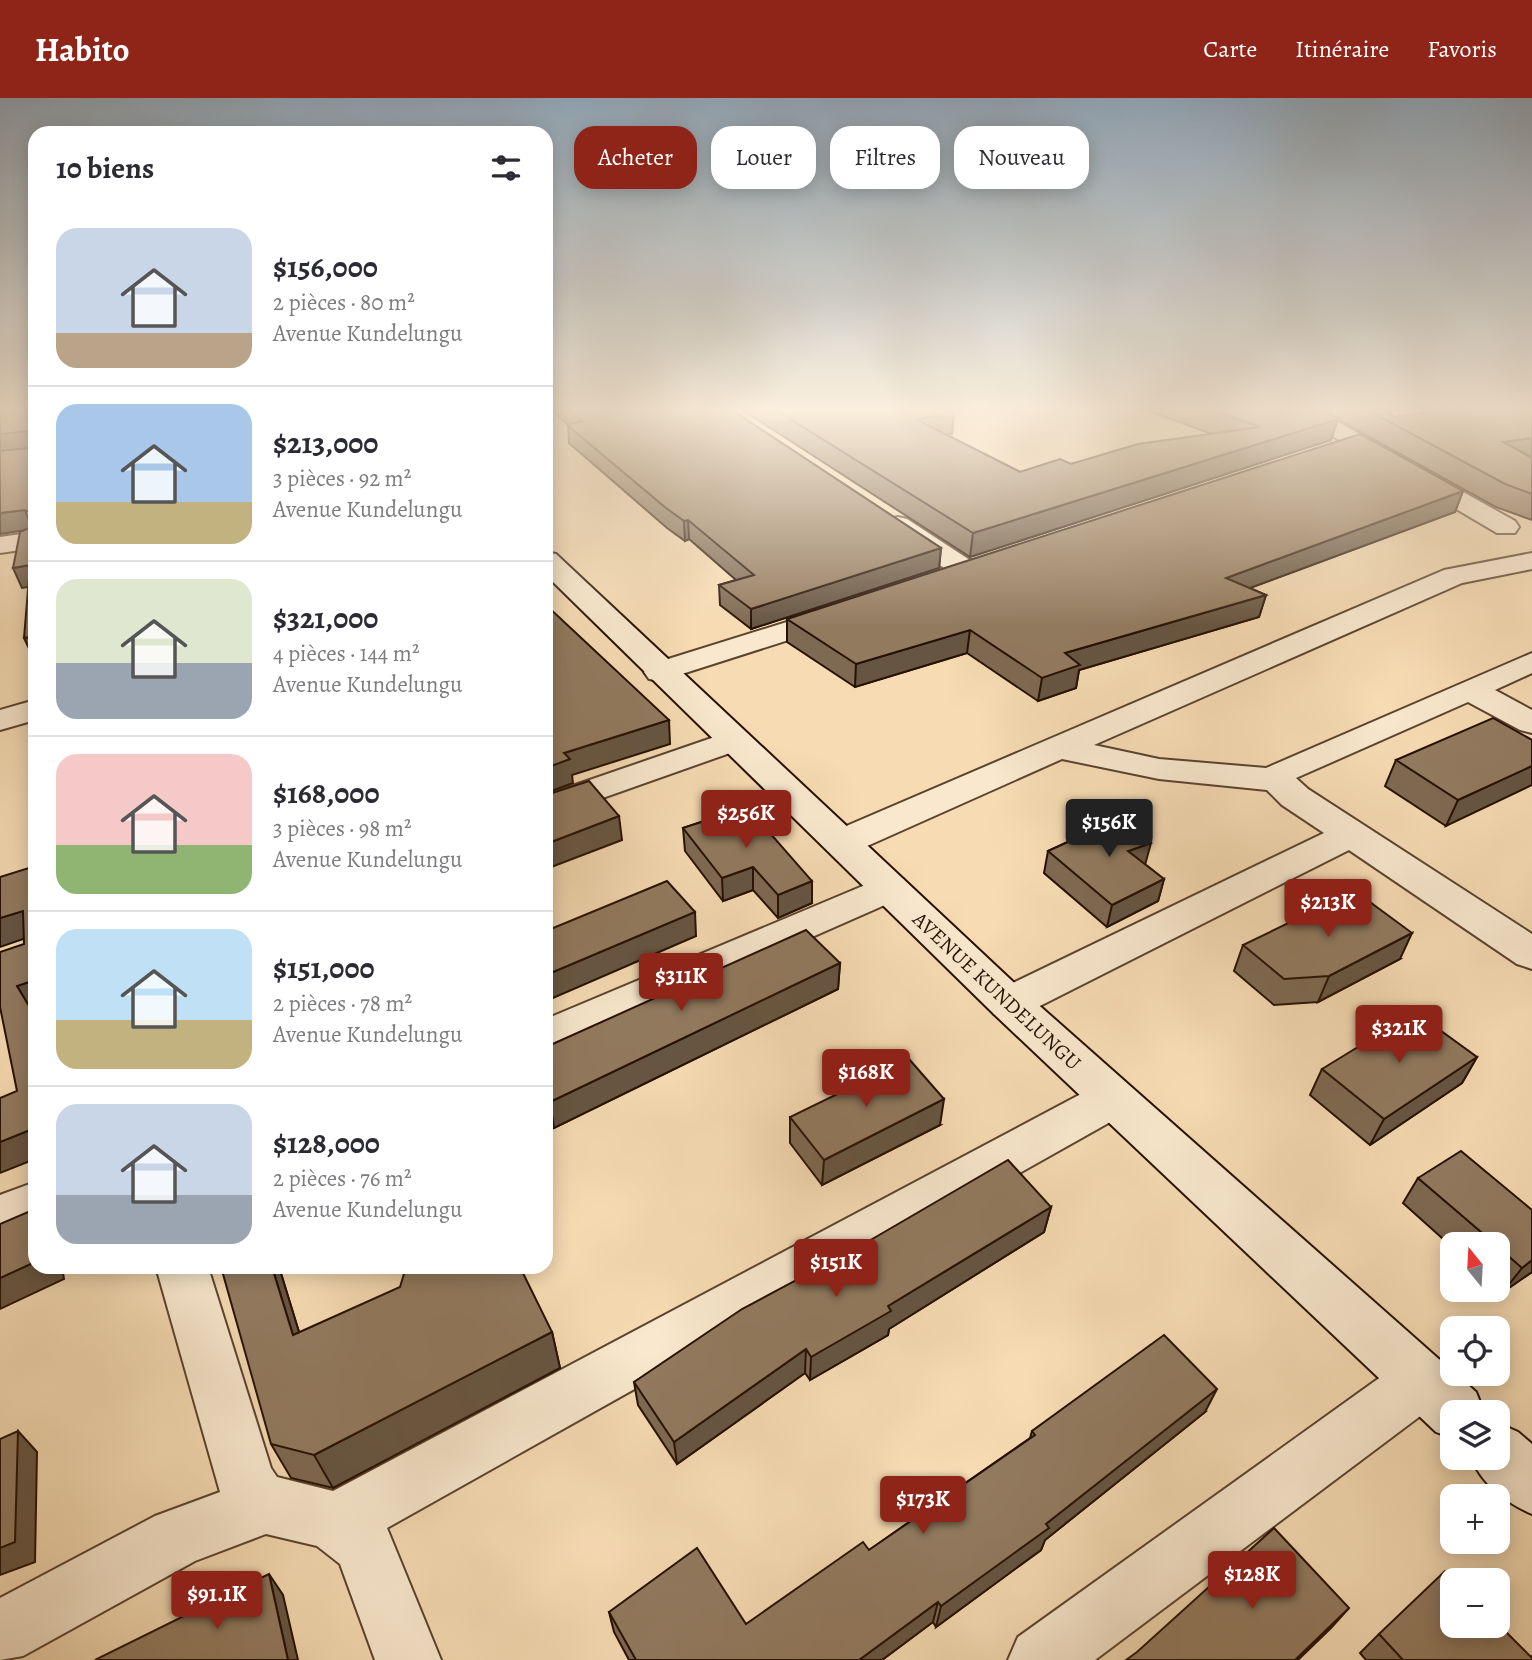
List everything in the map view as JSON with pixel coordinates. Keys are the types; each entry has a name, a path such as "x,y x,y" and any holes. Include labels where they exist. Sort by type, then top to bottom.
{"street":[{"path":"1422,480 1512,529"},
{"path":"882,515 956,576 996,563"},
{"path":"1512,529 1515,550 1532,556"},
{"path":"1454,576 1512,529"},
{"path":"0,545 28,541"},
{"path":"843,842 1454,576 1532,561"},
{"name":"AVENUE KUNDELUNGU","path":"553,570 1112,1099 1440,1396"},
{"path":"660,672 866,606"},
{"path":"1277,780 1281,772 1532,662"},
{"path":"1470,690 1532,723"},
{"path":"0,720 28,712"},
{"path":"553,805 732,741"},
{"path":"1057,748 1159,769 1277,780 1286,791 1532,954"},
{"path":"1009,1003 1352,834"},
{"path":"553,1034 889,888"},
{"path":"338,1521 1112,1099"},
{"path":"0,1218 28,1206"},
{"path":"184,1274 246,1484 266,1504 338,1521 363,1544 408,1660"},
{"path":"1041,1660 1440,1396"},
{"path":"1510,1463 1532,1484"},
{"path":"0,1633 177,1538 266,1504"}],"building":[{"path":"0,480 28,480 28,512 0,513"},
{"path":"632,480 838,480 941,548 751,609 719,585 754,575 688,520 684,521"},
{"path":"888,480 1143,480 973,533"},
{"path":"1218,480 1443,480 1463,491 1226,578 1266,595 1065,653 1080,665 1042,678 970,630 856,664 787,619"},
{"path":"1497,480 1532,480 1532,494"},
{"path":"28,528 28,565 13,568 20,532"},
{"path":"28,589 28,637 24,638"},
{"path":"553,612 669,720 564,753 570,759 553,765"},
{"path":"1493,718 1532,740 1532,766 1458,800 1396,760"},
{"path":"589,781 619,816 553,841 553,793"},
{"path":"747,807 812,881 778,895 753,867 722,878 683,828"},
{"path":"1121,815 1151,843 1128,851 1164,879 1112,905 1048,851 1084,835 1078,829"},
{"path":"28,868 28,982 17,986 28,1004 28,1131 0,1142 0,1098 17,1091 0,1007 0,952 24,944 23,911 0,918 0,877"},
{"path":"667,881 695,912 553,972 553,928"},
{"path":"1355,891 1412,933 1329,976 1284,979 1243,945"},
{"path":"806,930 840,963 553,1101 553,1044"},
{"path":"1415,1012 1477,1057 1384,1119 1322,1069"},
{"path":"909,1059 944,1099 824,1160 790,1117"},
{"path":"1461,1151 1532,1210 1532,1260 1522,1268 1510,1258 1510,1232 1481,1232 1418,1178"},
{"path":"1008,1160 1051,1207 888,1306 891,1311 811,1357 806,1349 674,1442 634,1382 742,1309 862,1245"},
{"path":"28,1212 28,1265 0,1278 0,1224"},
{"path":"223,1274 274,1274 293,1335 400,1287 404,1274 523,1274 552,1332 314,1455 271,1444"},
{"path":"1164,1335 1217,1389 1046,1524 1049,1528 941,1606 938,1602 859,1660 636,1660 609,1612 697,1548 746,1624 863,1542 869,1550 1035,1435 1032,1431"},
{"path":"18,1431 15,1542 0,1548 0,1439"},
{"path":"1274,1528 1349,1608 1295,1660 1126,1660 1137,1652"},
{"path":"269,1574 288,1660 95,1660"},
{"path":"1440,1576 1440,1638 1510,1636 1532,1660 1403,1660 1379,1634"}]}
